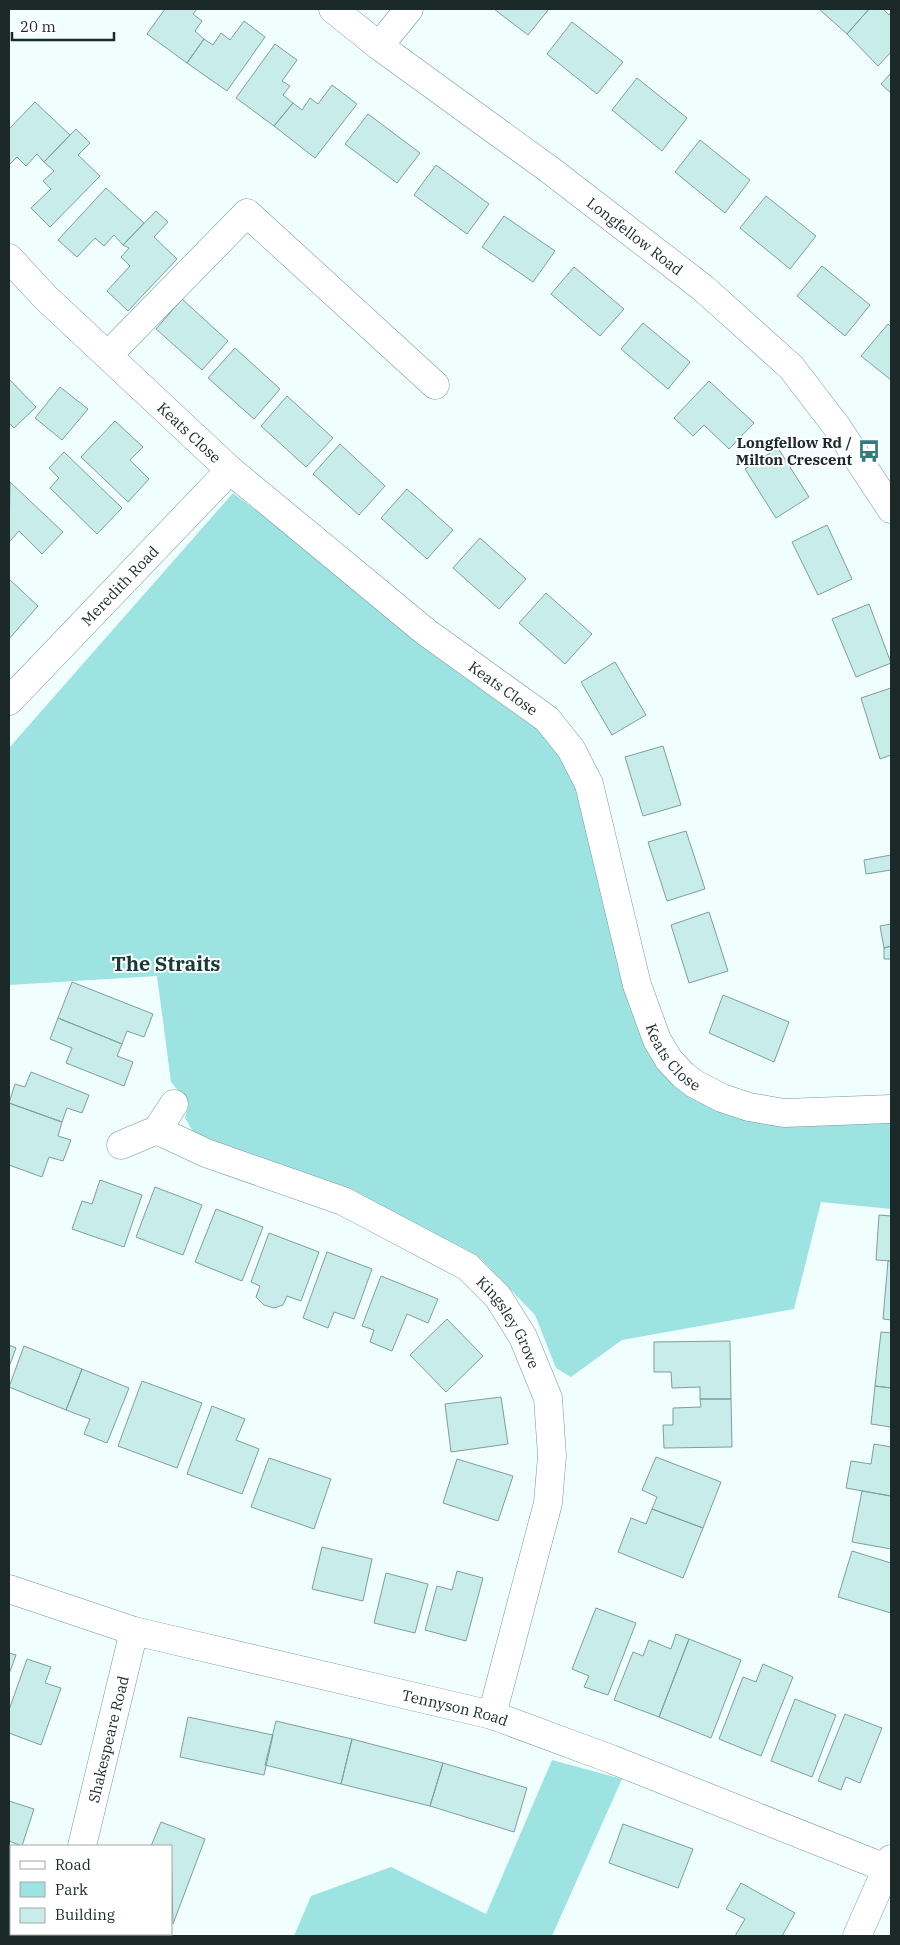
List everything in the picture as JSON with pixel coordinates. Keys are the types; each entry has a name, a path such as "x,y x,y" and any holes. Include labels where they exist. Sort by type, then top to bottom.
{"street":[{"name":"Longfellow Road","path":"332,9 379,46 550,170 695,282 791,366 837,427 891,508"},
{"path":"379,46 410,9"},
{"path":"108,355 247,213 436,385"},
{"name":"Keats Close","path":"9,258 45,297 230,470 426,632 548,719 571,749 589,784 636,985 657,1040 669,1060 683,1075 695,1084 722,1098 749,1107 784,1113 891,1109"},
{"name":"Meredith Road","path":"9,701 230,470"},
{"path":"121,1145 157,1130 174,1104"},
{"name":"Kingsley Grove","path":"157,1130 206,1153 343,1201 468,1266 498,1297 523,1337 548,1398 552,1456 548,1503 492,1715"},
{"name":"Tennyson Road","path":"9,1589 134,1631 492,1715 889,1864"},
{"name":"Shakespeare Road","path":"82,1845 134,1631"},
{"path":"857,1936 889,1864"}],"green space":[{"path":"233,493 545,728 566,761 682,1088 891,1122 891,1209 821,1202 794,1309 622,1340 571,1377 556,1368 535,1315 481,1259 346,1187 195,1135 185,1118 189,1104 171,1082 157,976 9,985 9,748"},
{"path":"552,1760 622,1779 552,1936 294,1936 311,1896 391,1867 486,1914"}],"building":[{"path":"165,9 197,9 193,14 202,21 195,31 204,39 187,63 147,34"},
{"path":"494,9 549,9 528,35"},
{"path":"819,9 869,9 847,34"},
{"path":"869,9 883,9 889,15 891,12 891,52 878,66 847,34"},
{"path":"244,21 265,37 227,91 187,63 204,39 213,45 221,33 230,40"},
{"path":"572,22 623,62 597,94 547,54"},
{"path":"275,44 297,60 282,81 290,86 283,95 293,103 274,126 236,98"},
{"path":"891,73 891,93 881,84"},
{"path":"637,78 687,118 662,151 612,110"},
{"path":"332,85 357,104 315,158 274,126 293,103 302,110 310,98 318,104"},
{"path":"35,102 70,135 44,162 37,154 26,166 17,157 9,165 9,129"},
{"path":"368,114 420,153 397,183 345,144"},
{"path":"76,129 90,143 78,155 100,176 50,227 31,208 51,189 43,181 54,171 44,162"},
{"path":"700,140 750,180 725,213 675,172"},
{"path":"436,165 489,204 467,234 414,195"},
{"path":"106,188 144,223 123,245 114,235 104,246 95,238 77,257 58,240"},
{"path":"766,196 816,236 790,269 740,228"},
{"path":"156,211 168,222 154,237 177,259 128,311 107,291 130,266 121,257 129,248 123,245"},
{"path":"504,216 555,251 533,282 482,247"},
{"path":"822,266 870,305 845,336 797,296"},
{"path":"574,267 624,309 600,336 551,294"},
{"path":"182,299 228,341 202,370 156,329"},
{"path":"643,323 690,362 668,389 621,349"},
{"path":"888,324 891,327 891,380 861,356"},
{"path":"235,348 280,389 254,419 208,378"},
{"path":"9,379 36,407 14,428 9,423"},
{"path":"709,381 754,423 729,449 704,425 693,436 674,418"},
{"path":"60,387 88,409 62,440 35,418"},
{"path":"287,396 333,438 306,467 261,426"},
{"path":"115,421 143,447 130,460 149,479 128,502 81,457"},
{"path":"340,444 385,486 359,515 313,474"},
{"path":"778,448 809,497 776,518 745,469"},
{"path":"64,452 122,508 97,534 50,488 59,478 49,468"},
{"path":"10,482 63,532 42,554 19,531 9,542"},
{"path":"407,489 453,530 427,559 381,518"},
{"path":"827,525 852,579 818,595 792,542"},
{"path":"480,538 526,579 499,609 453,568"},
{"path":"9,581 38,606 9,639"},
{"path":"546,593 592,634 565,664 519,623"},
{"path":"869,604 891,663 856,677 832,619"},
{"path":"615,662 646,715 612,735 581,682"},
{"path":"891,688 891,755 880,759 861,698"},
{"path":"663,746 681,805 643,816 625,757"},
{"path":"686,831 705,889 667,901 648,842"},
{"path":"891,855 891,870 866,874 864,860"},
{"path":"709,912 728,971 689,983 671,925"},
{"path":"891,924 891,946 884,948 880,926"},
{"path":"891,946 891,959 884,959 884,948"},
{"path":"72,982 153,1014 144,1037 127,1031 122,1044 58,1018"},
{"path":"723,995 789,1022 774,1062 709,1033"},
{"path":"58,1018 122,1044 117,1056 133,1062 124,1086 66,1063 72,1048 50,1039"},
{"path":"31,1072 89,1095 82,1113 67,1108 62,1122 9,1103 15,1084 25,1087"},
{"path":"9,1103 62,1122 58,1136 71,1140 63,1161 49,1157 42,1177 9,1165"},
{"path":"100,1180 142,1195 124,1247 72,1229 82,1201 92,1204"},
{"path":"155,1187 202,1205 183,1255 136,1237"},
{"path":"216,1209 263,1227 242,1281 195,1262"},
{"path":"879,1215 891,1216 891,1261 876,1260"},
{"path":"269,1233 319,1252 301,1301 287,1296 283,1305 274,1308 264,1305 256,1297 260,1286 251,1282"},
{"path":"327,1252 372,1269 354,1319 334,1312 328,1328 303,1318"},
{"path":"888,1261 891,1261 891,1320 883,1319"},
{"path":"381,1276 438,1299 428,1323 407,1314 392,1351 370,1342 374,1330 362,1326"},
{"path":"447,1319 483,1356 446,1392 410,1355"},
{"path":"881,1332 891,1333 891,1388 875,1386"},
{"path":"730,1341 731,1399 700,1399 700,1387 672,1388 671,1372 654,1372 654,1342"},
{"path":"9,1345 16,1348 9,1367"},
{"path":"24,1346 82,1369 66,1410 9,1387"},
{"path":"82,1369 129,1388 107,1443 84,1434 90,1419 66,1410"},
{"path":"142,1381 202,1403 177,1468 118,1446"},
{"path":"875,1386 891,1388 891,1427 871,1424"},
{"path":"501,1397 508,1444 451,1452 445,1404"},
{"path":"700,1399 731,1399 732,1447 664,1448 663,1425 673,1425 673,1408 701,1407"},
{"path":"212,1406 245,1419 236,1440 259,1449 242,1494 187,1474"},
{"path":"874,1444 891,1447 891,1496 846,1488 851,1461 871,1464"},
{"path":"656,1457 721,1482 703,1528 652,1509 657,1497 642,1490"},
{"path":"269,1458 331,1479 314,1529 251,1507"},
{"path":"457,1459 513,1476 498,1521 443,1503"},
{"path":"862,1491 891,1496 891,1549 852,1542"},
{"path":"652,1509 703,1528 683,1578 618,1552 631,1518 646,1524"},
{"path":"322,1547 372,1559 363,1601 312,1589"},
{"path":"852,1551 891,1563 891,1613 838,1597"},
{"path":"457,1571 483,1578 466,1641 425,1630 437,1586 452,1590"},
{"path":"386,1573 428,1584 415,1633 374,1623"},
{"path":"596,1608 636,1623 608,1695 584,1687 589,1676 572,1669"},
{"path":"676,1634 689,1639 659,1717 614,1700 633,1652 643,1656 649,1640 671,1649"},
{"path":"689,1639 741,1660 711,1738 659,1717"},
{"path":"9,1653 16,1655 9,1674"},
{"path":"27,1659 51,1667 45,1683 61,1688 41,1745 9,1733 9,1710"},
{"path":"763,1664 793,1677 761,1756 719,1739 743,1677 756,1682"},
{"path":"795,1699 836,1715 812,1777 771,1761"},
{"path":"845,1714 882,1728 860,1783 846,1777 841,1790 818,1781"},
{"path":"188,1717 273,1735 264,1775 180,1757"},
{"path":"276,1721 352,1739 341,1784 265,1765"},
{"path":"352,1739 443,1763 430,1806 341,1784"},
{"path":"443,1763 527,1788 514,1832 430,1806"},
{"path":"9,1801 34,1809 22,1845 9,1841"},
{"path":"161,1822 205,1839 173,1924 172,1845 151,1845"},
{"path":"623,1824 693,1849 678,1888 609,1863"},
{"path":"9,1865 10,1896 9,1899"},
{"path":"741,1883 795,1913 782,1936 735,1936 745,1919 726,1909"},
{"path":"118,1935 168,1935 168,1936"}],"place":[{"name":"Longfellow Rd / Milton Crescent","path":"869,451"}],"district":[{"name":"The Straits","path":"166,963"}]}
